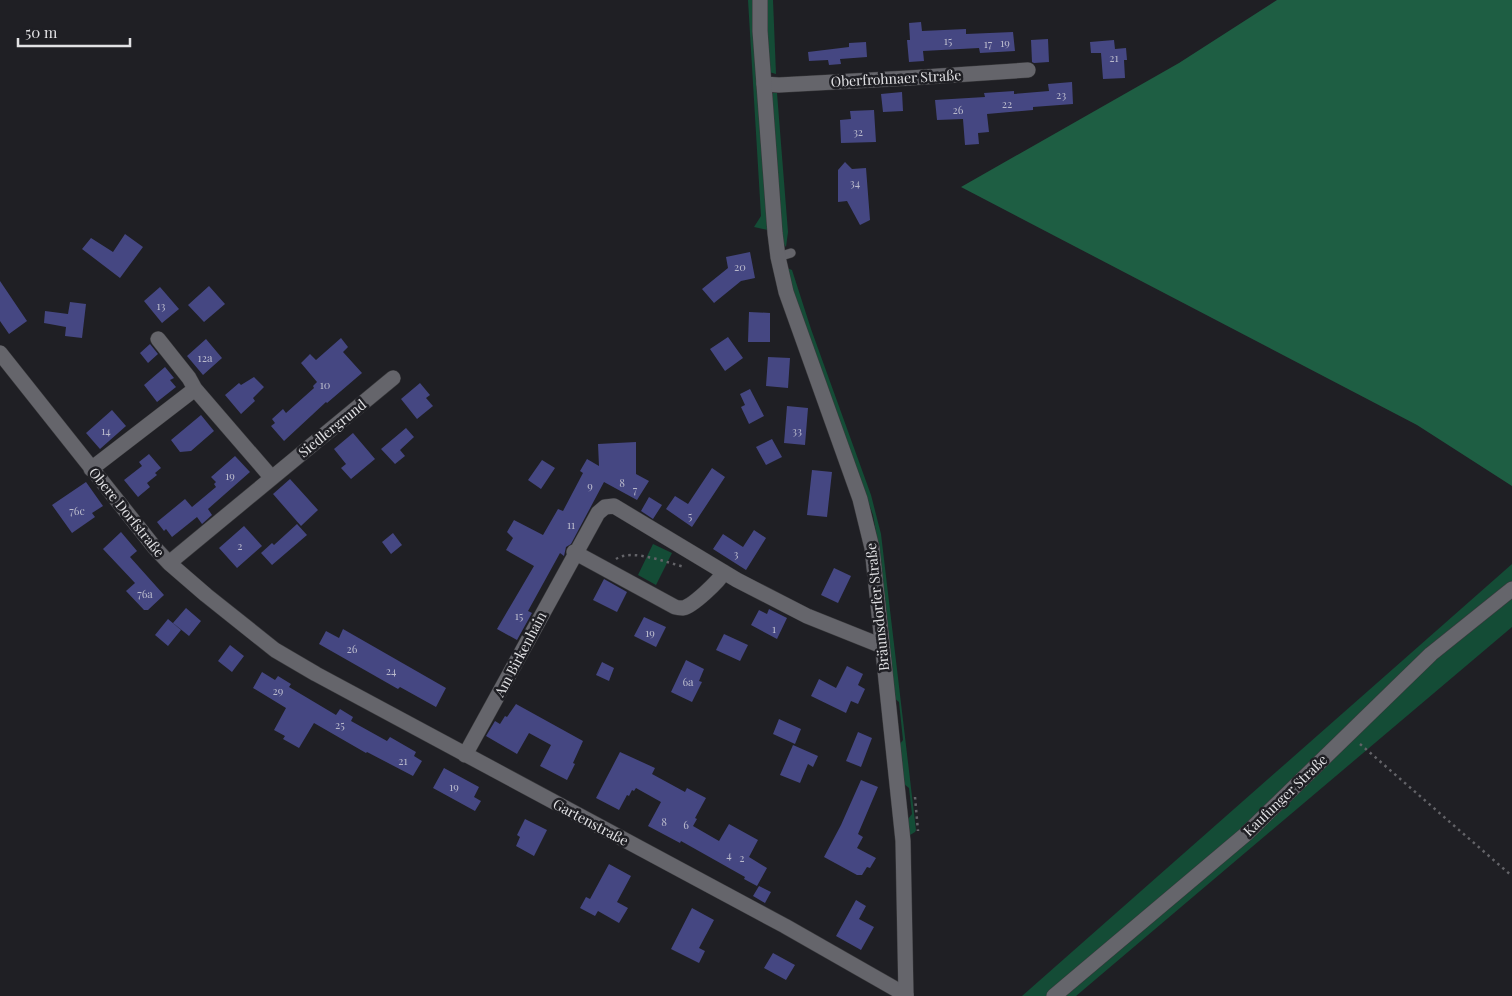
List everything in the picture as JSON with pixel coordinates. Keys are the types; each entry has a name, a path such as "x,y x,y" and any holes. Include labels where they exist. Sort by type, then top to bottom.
{"street":[{"path":"760,0 764,84"},
{"name":"Oberfrohnaer Straße","path":"764,84 780,85 1028,70"},
{"name":"Bräunsdorfer Straße","path":"764,84 775,232 784,255 786,292 858,492 867,522 875,569 903,841 906,996"},
{"path":"158,339 189,378 195,389 271,477"},
{"name":"Obere Dorfstraße","path":"0,353 154,548 206,595 275,650"},
{"name":"Siedlergrund","path":"169,562 394,378"},
{"path":"92,469 195,389"},
{"name":"Am Birkenhain","path":"465,755 574,552 598,513 605,507 614,506 724,572 806,616 882,646"},
{"path":"574,552 675,607 682,608 689,605 719,580 724,572"},
{"name":"Kaufunger Straße","path":"1054,996 1246,834 1431,654 1512,589"},
{"name":"Gartenstraße","path":"275,650 465,755 785,926 906,996"}],"path":[{"path":"604,569 618,557 633,554 687,568"},
{"path":"1348,734 1512,876"}],"green space":[{"path":"748,0 753,0 768,230 754,227 761,216"},
{"path":"766,0 773,0 776,74 769,72"},
{"path":"1277,0 1512,0 1512,486 1417,425 961,187 1179,63"},
{"path":"777,93 788,232 786,247 783,243 771,95"},
{"path":"787,268 792,270 811,329 871,495 881,534 916,830 910,835 908,819 912,814 909,788 904,784 899,745 903,740 899,702 894,698 881,560 873,515 795,299"},
{"path":"653,544 672,553 656,585 638,575"},
{"path":"1512,564 1512,627 1076,996 1022,996"}],"building":[{"path":"921,22 922,31 966,29 966,34 1013,32 1015,51 980,53 979,48 923,51 924,61 909,62 907,40 910,40 909,23"},
{"path":"1048,39 1049,62 1032,62 1031,40"},
{"path":"1114,40 1115,49 1126,48 1127,60 1124,60 1125,78 1103,79 1101,53 1091,53 1090,42"},
{"path":"866,42 867,57 840,59 841,64 829,65 828,60 809,61 808,52 849,47 849,43"},
{"path":"1072,82 1073,104 1033,107 1033,110 987,114 989,132 978,133 979,144 965,145 963,119 937,120 935,100 985,97 984,93 1014,91 1014,94 1049,91 1048,84"},
{"path":"902,92 903,111 883,112 881,94"},
{"path":"874,110 876,142 841,143 840,120 851,119 850,111"},
{"path":"845,162 852,169 866,168 870,220 860,225 847,201 838,202 838,170"},
{"path":"125,234 143,247 120,278 82,249 91,238 113,252"},
{"path":"750,252 755,278 741,281 714,303 702,289 728,268 726,257"},
{"path":"0,281 27,321 9,334 0,321"},
{"path":"209,286 225,304 204,322 188,305"},
{"path":"160,287 179,309 162,323 144,301"},
{"path":"70,302 86,304 82,338 65,336 66,327 44,323 45,311 68,314"},
{"path":"749,312 770,313 770,342 748,342"},
{"path":"728,337 743,358 725,371 710,349"},
{"path":"341,338 348,347 343,352 362,373 326,402 284,441 271,426 275,423 272,419 283,409 286,413 314,388 313,386 317,382 301,363 310,354 316,360"},
{"path":"206,339 222,358 203,375 187,356"},
{"path":"150,344 158,354 148,363 140,353"},
{"path":"768,357 790,358 788,388 766,386"},
{"path":"165,367 174,378 170,380 176,387 157,402 144,385"},
{"path":"254,377 264,387 253,398 255,401 241,414 225,395 239,383 241,385"},
{"path":"420,383 430,395 426,398 433,406 417,419 401,399"},
{"path":"750,389 764,416 749,424 741,407 745,405 740,394"},
{"path":"787,406 808,408 805,445 784,443"},
{"path":"112,410 126,426 100,449 86,433"},
{"path":"201,415 214,431 191,451 180,452 171,440"},
{"path":"406,428 414,437 400,450 405,456 395,464 381,449"},
{"path":"353,433 375,459 351,479 341,468 346,464 334,449"},
{"path":"772,439 782,457 766,465 756,447"},
{"path":"636,442 636,474 649,481 637,500 604,482 571,544 566,547 564,556 560,553 528,611 532,613 517,640 497,629 534,566 506,550 513,538 507,532 514,520 543,535 558,509 563,511 583,473 580,471 587,459 599,466 598,444"},
{"path":"149,454 161,468 155,473 157,475 147,483 150,487 138,497 124,480 142,466 139,462"},
{"path":"235,456 250,472 208,509 212,515 202,524 197,517 172,537 166,529 164,531 157,522 185,499 192,507 216,487 214,484 216,482 211,477"},
{"path":"542,460 555,468 541,489 528,480"},
{"path":"712,468 725,477 692,527 666,509 675,496 688,504"},
{"path":"812,470 832,472 827,517 807,515"},
{"path":"290,479 318,510 301,526 273,494"},
{"path":"86,482 103,506 92,513 95,517 72,533 52,505"},
{"path":"649,497 662,505 653,519 641,511"},
{"path":"297,524 307,535 272,565 261,553 272,543 274,545"},
{"path":"244,526 262,546 237,568 219,548"},
{"path":"754,530 766,538 746,570 713,549 723,534 743,547"},
{"path":"121,532 137,551 130,557 164,595 148,610 144,610 126,591 135,583 103,549"},
{"path":"393,533 402,545 391,554 382,542"},
{"path":"834,568 851,576 838,603 821,595"},
{"path":"604,579 627,592 617,612 593,600"},
{"path":"186,608 201,621 189,636 173,623"},
{"path":"769,609 787,618 777,639 751,625 759,610 767,614"},
{"path":"644,617 666,627 656,647 634,636"},
{"path":"168,619 181,630 168,646 155,635"},
{"path":"343,629 446,688 436,707 400,687 398,689 319,644 326,631 339,638"},
{"path":"724,634 748,645 740,661 716,650"},
{"path":"230,645 244,656 232,672 218,661"},
{"path":"686,660 704,669 699,681 702,682 692,702 671,692"},
{"path":"602,662 614,668 609,681 596,675"},
{"path":"847,666 863,674 858,685 865,689 858,704 851,701 846,713 811,696 819,679 836,688"},
{"path":"262,672 275,680 278,676 291,684 289,687 336,715 340,709 353,717 351,721 387,741 390,737 416,752 414,756 422,761 413,776 366,753 314,723 299,748 283,739 285,736 274,730 286,708 253,688"},
{"path":"516,704 583,741 567,780 540,766 551,745 529,733 517,754 486,736 495,721 500,724"},
{"path":"779,719 801,729 795,744 773,734"},
{"path":"858,732 872,738 861,767 846,761"},
{"path":"793,745 818,756 813,767 808,764 800,783 780,775"},
{"path":"620,752 655,768 652,774 685,792 687,788 706,798 695,818 697,819 693,826 719,841 729,824 758,840 749,857 767,868 757,886 744,879 745,877 681,841 680,843 648,826 661,802 636,788 634,791 632,790 629,796 627,795 619,810 596,798"},
{"path":"444,768 479,787 474,797 481,801 475,811 433,788"},
{"path":"861,780 878,787 858,834 863,837 857,848 876,858 870,868 867,867 862,875 857,875 824,857"},
{"path":"525,819 547,830 534,856 516,846 520,837 517,835"},
{"path":"609,864 631,876 617,902 628,908 619,923 598,911 595,916 580,908 586,897 590,899"},
{"path":"759,886 771,892 765,903 753,896"},
{"path":"856,900 866,906 859,919 874,927 861,950 836,936"},
{"path":"692,908 714,920 699,948 705,951 699,963 671,949"},
{"path":"773,953 795,965 786,980 764,968"}]}
